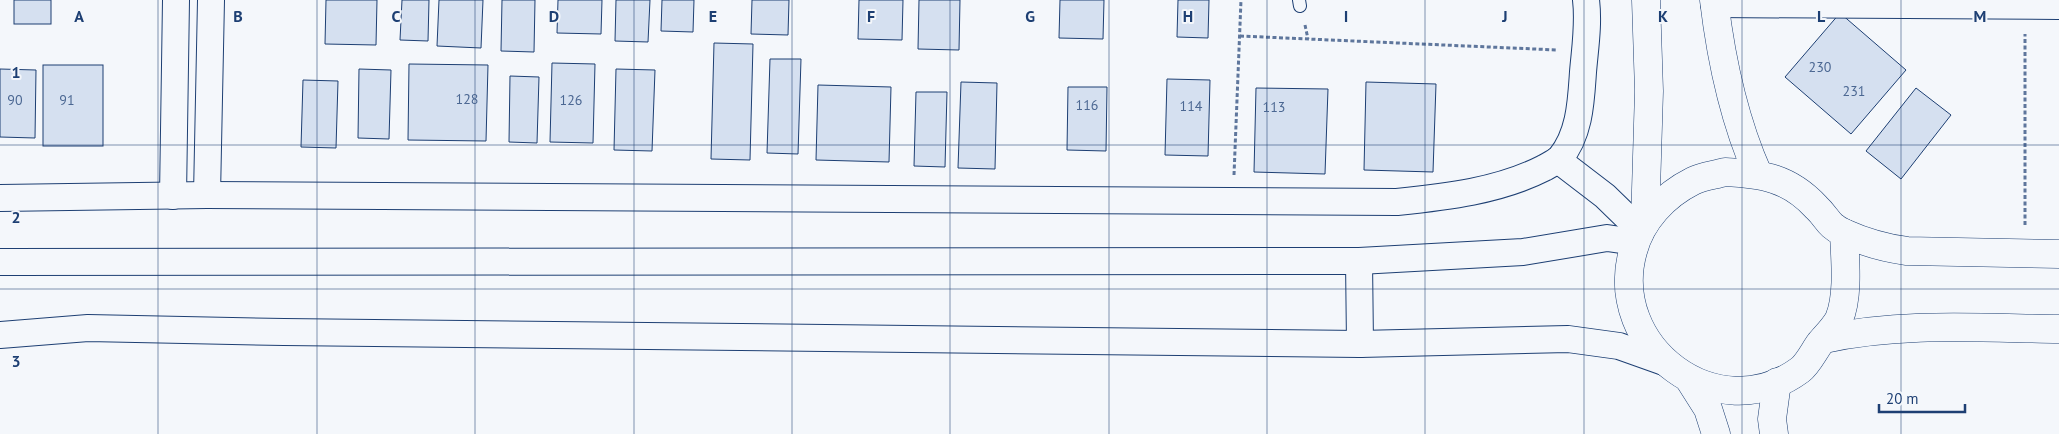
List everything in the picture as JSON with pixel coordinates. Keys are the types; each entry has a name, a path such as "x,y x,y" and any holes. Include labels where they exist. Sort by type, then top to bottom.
{"street":[{"path":"173,196 176,0"},
{"path":"207,195 211,0"},
{"path":"0,198 207,195 1397,202 1434,198 1484,189 1527,176 1558,160 1570,143 1577,124 1582,92 1588,18 1586,0"},
{"path":"1646,0 1649,91 1640,232 1629,264 1628,285 1631,307 1638,327 1650,346 1664,362"},
{"path":"1758,174 1747,148 1736,113 1714,2 1970,3 2059,6"},
{"path":"1558,160 1605,196 1640,232"},
{"path":"0,262 1359,261 1523,252 1640,232 1666,198 1694,180 1725,172 1758,174 1780,181 1801,192 1818,208 1832,227 1870,244 1906,251 2059,254"},
{"path":"0,335 88,328 334,333 1360,344 1568,339 1619,346 1664,362 1690,379 1711,387 1733,390 1755,388 1777,382 1801,369 1839,319 1846,284 1844,233"},
{"path":"1359,261 1360,344"},
{"path":"1824,339 1858,332 1902,328 2059,329"},
{"path":"1690,379 1708,409 1716,434"},
{"path":"1774,434 1772,419 1777,382"}],"path":[{"path":"1233,200 1241,0"},
{"path":"2024,254 2026,6"},
{"path":"1240,36 1585,51"}],"building":[{"path":"14,0 51,0 51,24 14,24"},
{"path":"326,0 377,0 376,45 325,44"},
{"path":"402,0 429,0 428,41 400,40"},
{"path":"439,0 483,0 481,48 437,46"},
{"path":"502,0 535,0 534,52 501,51"},
{"path":"558,0 602,0 601,34 557,33"},
{"path":"616,0 650,0 648,42 615,41"},
{"path":"662,0 694,0 693,32 661,31"},
{"path":"752,0 789,0 788,35 751,34"},
{"path":"859,0 903,0 902,40 858,39"},
{"path":"919,0 960,0 959,50 918,49"},
{"path":"1060,0 1104,0 1103,39 1059,38"},
{"path":"1178,0 1209,0 1208,38 1177,37"},
{"path":"1840,13 1906,70 1851,134 1785,77"},
{"path":"714,43 753,44 750,160 711,159"},
{"path":"770,59 801,59 798,154 767,153"},
{"path":"552,63 595,64 593,143 550,142"},
{"path":"409,64 488,65 486,141 408,140"},
{"path":"43,65 103,65 103,146 43,146"},
{"path":"0,69 36,70 35,138 0,137"},
{"path":"359,69 391,70 389,139 358,138"},
{"path":"616,69 655,70 652,151 614,150"},
{"path":"510,76 539,77 537,143 509,142"},
{"path":"1167,79 1210,80 1208,156 1165,155"},
{"path":"303,80 338,81 336,148 301,147"},
{"path":"961,82 997,83 995,169 958,168"},
{"path":"1366,82 1436,84 1433,172 1364,170"},
{"path":"818,85 891,87 889,162 816,160"},
{"path":"1068,87 1107,87 1106,151 1067,150"},
{"path":"1256,88 1328,89 1325,174 1254,172"},
{"path":"1916,88 1951,115 1901,179 1866,151"},
{"path":"916,92 947,92 945,167 914,166"}]}
